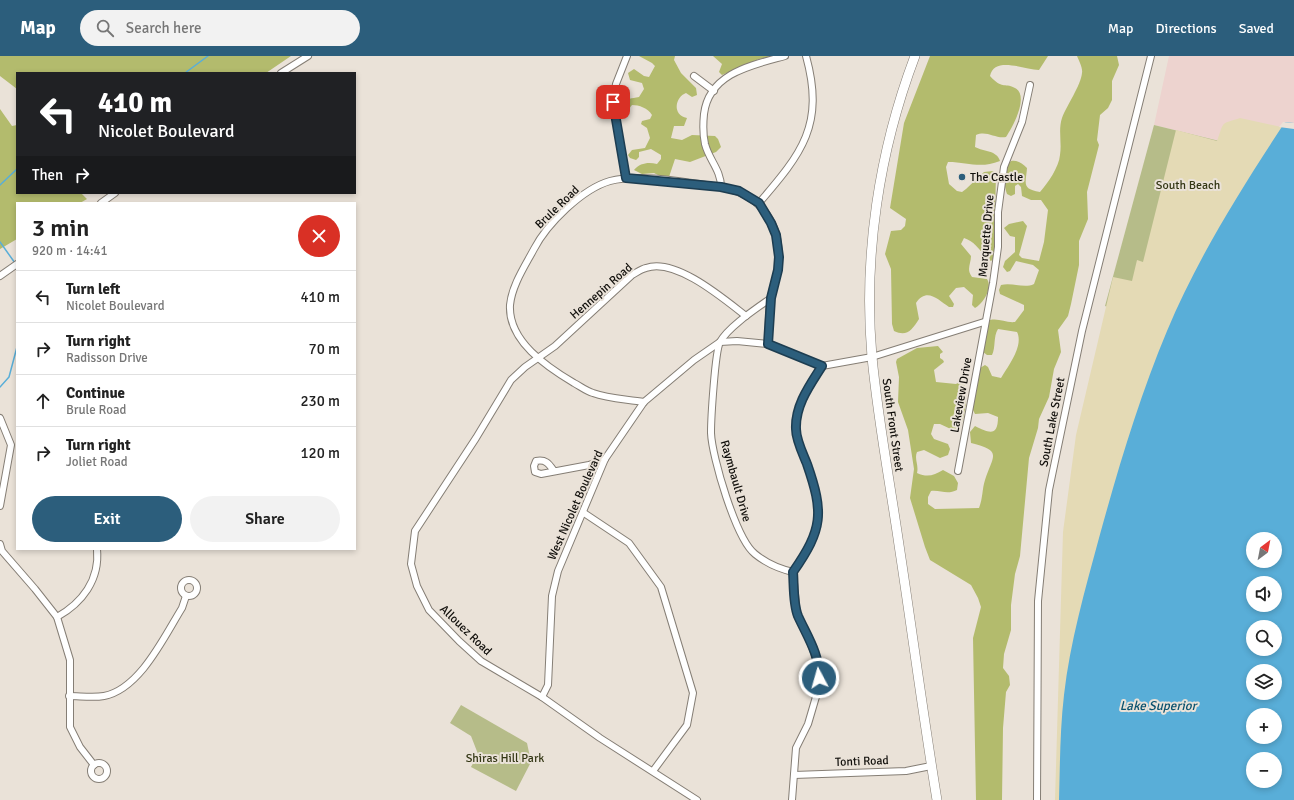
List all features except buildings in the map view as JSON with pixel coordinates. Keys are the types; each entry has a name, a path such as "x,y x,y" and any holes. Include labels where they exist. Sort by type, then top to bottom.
{"highway":[{"name":"South Front Street","path":"915,56 904,85 885,155 874,219 870,302 872,357 883,445 936,800"}],"street":[{"path":"283,72 308,56"},
{"path":"626,178 613,102 616,84 627,56"},
{"path":"721,187 721,178 708,152 704,133 705,109 707,101 721,80 742,69 785,56"},
{"path":"768,344 771,298 778,270 778,248 771,223 759,203 792,162 807,133 814,98 806,56"},
{"name":"South Lake Street","path":"1037,800 1038,600 1049,490 1082,331 1151,56"},
{"path":"694,76 714,91"},
{"name":"Marquette Drive","path":"984,322 998,247 998,212 1004,167 1022,122 1030,85"},
{"name":"Brule Road","path":"644,402 592,393 556,373 538,358 521,338 510,316 512,294 524,268 543,234 567,210 598,186 626,178 721,187 739,191 759,203"},
{"path":"102,202 113,194"},
{"path":"0,276 16,265"},
{"name":"Hennepin Road","path":"538,358 555,346 632,275 646,267 664,267 680,271 719,295 746,316"},
{"name":"West Nicolet Boulevard","path":"542,698 548,685 552,596 558,571 606,459 644,402 694,360 720,342 746,316 771,298"},
{"path":"720,342 744,341 768,344 822,366 872,357 984,322"},
{"name":"Lakeview Drive","path":"958,471 984,322"},
{"name":"Raymbault Drive","path":"720,342 715,375 711,433 721,478 737,529 754,554 780,569 793,572"},
{"name":"Allouez Road","path":"538,358 525,367 511,380 476,438 416,531 411,564 417,586 430,610 459,641 481,661 542,698 600,738 697,800"},
{"path":"792,800 796,748 808,724 818,690 819,666 808,636 797,614 793,572 807,552 816,533 819,519 817,492 796,431 796,418 802,399 822,366"},
{"path":"0,418 11,445 0,506"},
{"path":"554,471 588,465 606,459"},
{"path":"584,513 629,543 661,586 693,693 687,725 653,771"},
{"path":"0,544 2,551 57,617 70,660 70,727 80,747 94,764"},
{"path":"57,617 73,608 83,597 92,580 98,558 97,550"},
{"path":"70,696 104,696 126,686 142,669 182,608 186,596"},
{"name":"Tonti Road","path":"794,775 906,771 931,766"}],"shaded area":[{"path":"1169,56 1294,56 1294,123 1289,123 1269,147 1248,148 1154,125"}],"green space":[{"path":"0,56 291,56 267,72 16,72 16,88 0,76"},
{"path":"639,56 675,56 674,60 681,73 696,88 697,95 692,97 686,93 679,98 677,110 682,116 687,118 684,126 674,126 671,138 682,140 692,135 715,136 721,147 716,152 690,162 675,159 669,177 664,178 654,173 642,174 634,170 644,164 657,164 661,159 661,155 651,149 639,152 639,157 636,160 630,158 628,155 632,150 645,148 650,138 647,128 641,124 642,121 650,119 652,115 648,110 635,105 632,105 628,110 622,109 621,104 628,99 639,97 644,89 642,83 630,80 628,73 634,69 644,76 649,77 655,66"},
{"path":"713,56 773,56 759,59 722,75 719,72 722,64"},
{"path":"930,56 1048,56 1039,70 1003,65 997,66 990,76 1000,84 1015,88 1019,92 1021,98 1015,120 1006,137 998,137 984,133 976,135 975,147 993,153 1000,161 986,165 948,162 946,167 949,184 957,191 962,192 984,172 993,171 996,174 994,258 991,261 976,245 964,238 961,244 971,256 969,271 972,277 987,279 989,283 988,291 984,299 975,308 972,305 973,295 964,287 956,288 949,296 954,304 953,307 949,307 932,296 924,296 916,303 919,319 909,331 906,333 899,333 894,331 892,324 891,269 885,254 891,231 901,230 905,226 906,219 890,208 904,123"},
{"path":"1077,56 1117,56 1119,65 1112,81 1112,100 1108,108 1100,115 1097,140 1099,145 1087,192 1088,219 1079,241 1079,265 1068,316 1058,330 1061,352 1054,369 1049,397 1039,419 1038,428 1029,458 1020,556 1015,574 1011,605 1011,630 1004,654 1003,668 1009,676 1010,685 1006,692 1003,728 1002,800 976,800 973,638 981,607 971,585 930,560 925,547 910,498 914,469 908,430 898,402 899,377 896,362 897,359 917,348 938,346 943,352 940,354 940,358 944,362 934,370 936,382 956,384 961,381 964,384 966,389 966,403 960,428 955,431 940,424 934,424 931,434 934,439 948,444 950,449 948,455 940,458 924,450 917,452 917,473 931,475 943,470 954,476 958,483 957,490 947,492 931,491 928,497 928,504 935,509 979,508 984,483 993,459 993,455 988,449 971,443 970,432 975,426 988,432 992,432 998,423 998,417 988,413 975,414 972,408 980,368 985,365 988,367 992,376 1001,378 1017,350 1019,338 1017,332 998,329 992,355 987,355 983,352 985,326 990,320 1015,322 1024,310 1024,305 1000,294 999,290 1001,285 1009,284 1026,286 1034,284 1039,270 1033,265 1016,261 1010,271 1007,272 1003,267 1005,261 1015,252 1015,237 1010,236 1004,228 1009,224 1023,221 1027,226 1019,255 1022,258 1039,261 1044,242 1048,210 1041,200 1031,200 1022,196 1021,187 1018,184 1015,186 1015,194 1011,196 1007,194 1004,181 1005,172 1011,161 1020,162 1027,168 1027,187 1034,191 1040,192 1053,175 1058,165 1060,155 1060,127 1062,118 1081,78 1082,69"},
{"path":"0,109 12,126 16,125 16,194 82,194 87,199 82,202 16,202 16,240 0,249"},
{"name":"South Beach","path":"1154,125 1248,148 1167,331 1105,306"},
{"name":"Shiras Hill Park","path":"461,705 527,743 531,762 516,791 471,767 478,754 471,736 450,723"}],"sand":[{"path":"1240,118 1286,128 1087,800 1055,800 1063,532 1076,435 1113,277 1132,281 1137,260 1143,262 1176,130 1217,141 1224,124"}],"water":[{"name":"Lake Superior","path":"1285,122 1294,123 1294,800 1059,800 1060,747 1064,695 1070,655 1088,577 1114,486 1147,382 1167,331 1206,250"}],"pier":[{"path":"1283,122 1294,123 1294,129 1279,127"}],"waterway":[{"path":"186,72 208,56"},
{"path":"0,185 16,170"},
{"path":"0,242 15,263"},
{"path":"0,387 9,377 16,351"}],"place":[{"name":"The Castle","path":"962,177"}],"route":[{"path":"613,102 613,112 622,147 626,178 721,187 739,191 759,203 766,212 776,235 779,257 778,270 771,298 768,344 822,366 809,385 802,399 796,418 796,431 817,492 819,519 816,533 807,552 793,572 797,614 808,636 819,666 819,678"}]}
